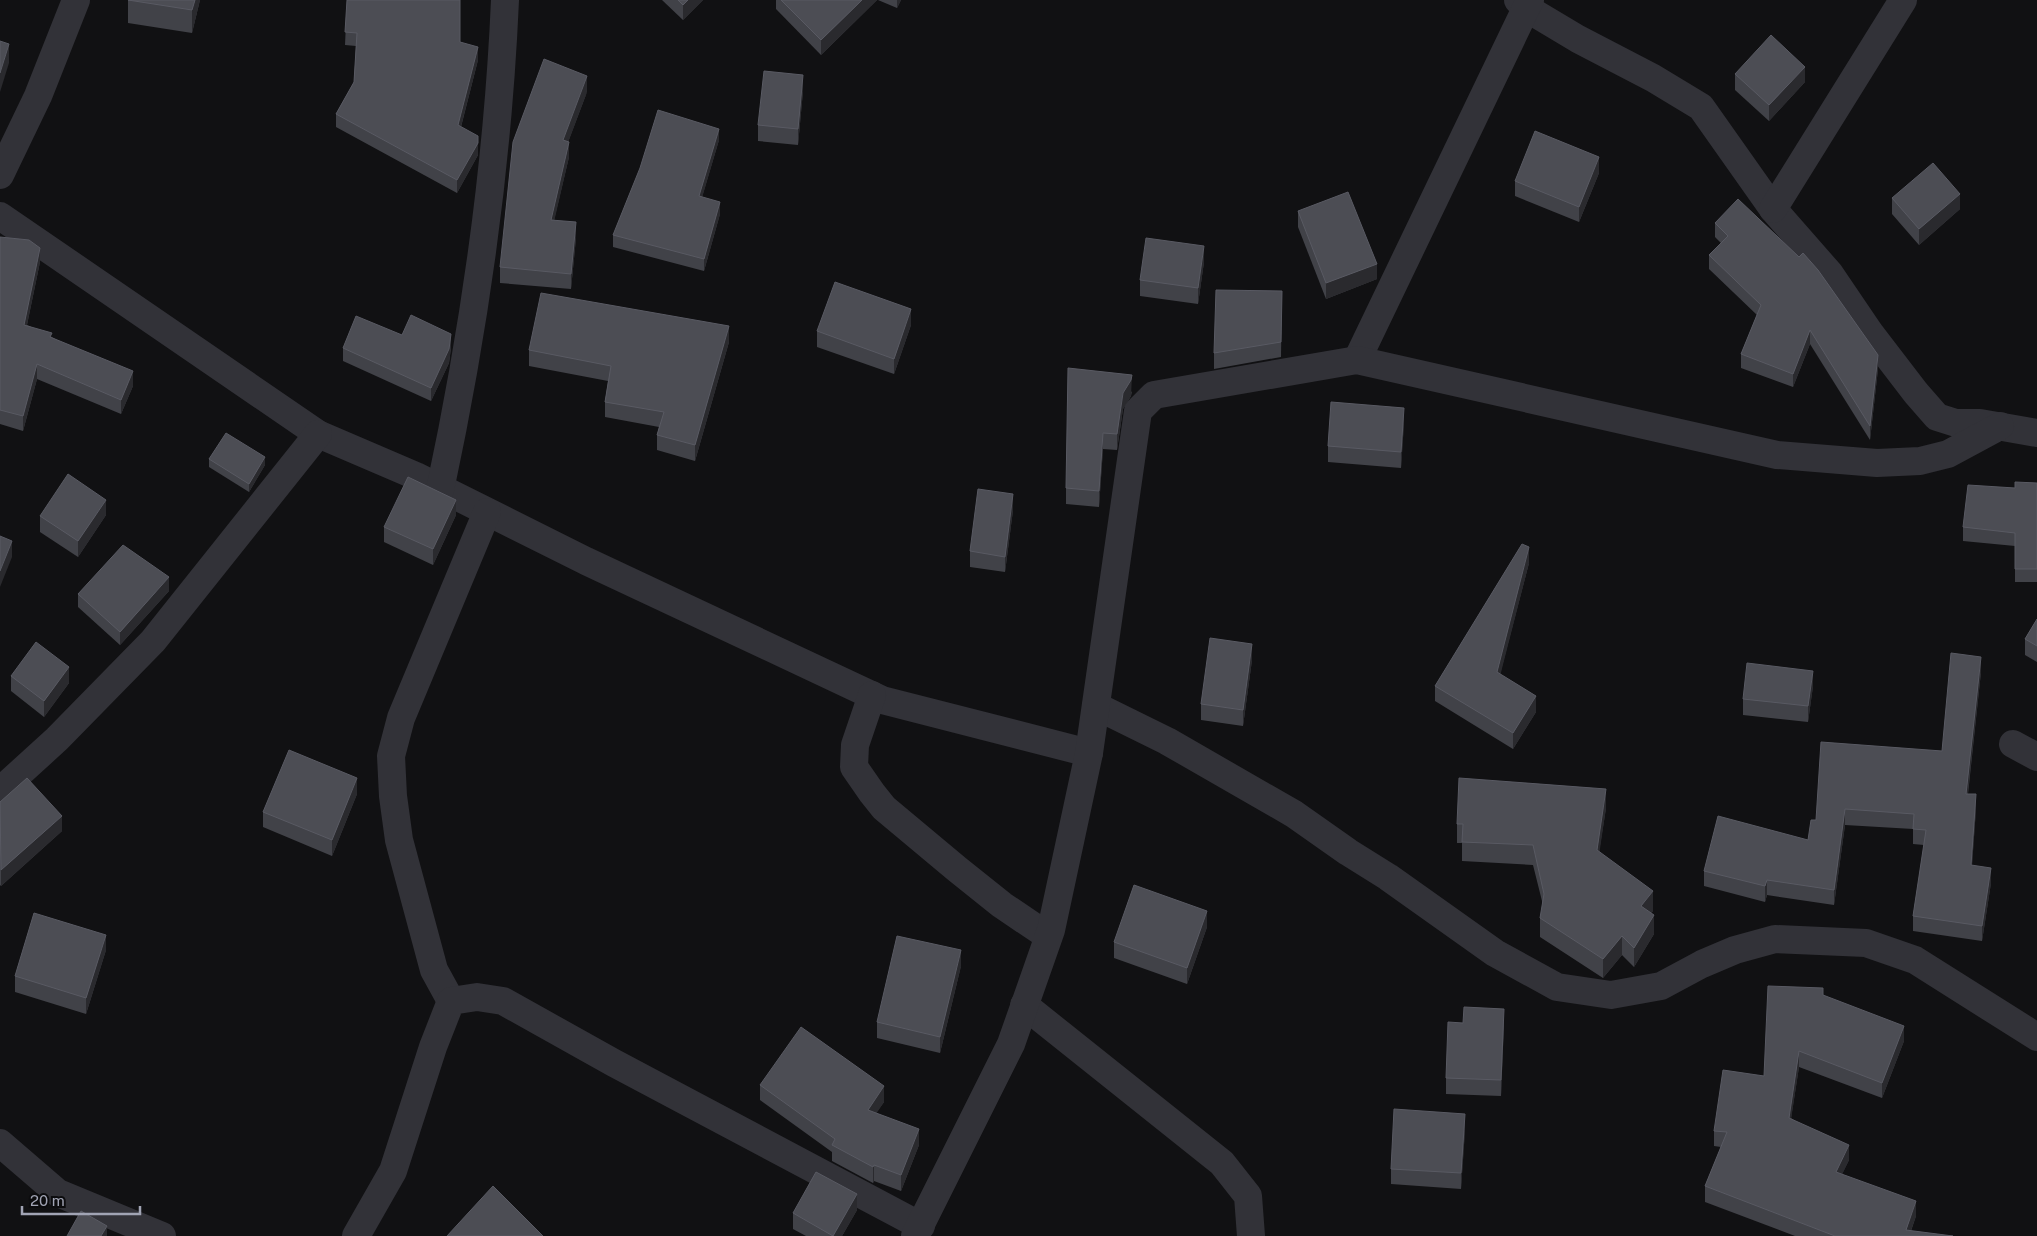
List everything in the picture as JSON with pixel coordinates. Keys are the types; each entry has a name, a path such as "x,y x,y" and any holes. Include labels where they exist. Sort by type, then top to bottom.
{"street":[{"path":"0,175 38,96 76,0"},
{"path":"440,490 455,421 479,269 502,68 504,0"},
{"path":"1772,209 1903,0"},
{"path":"1357,360 1525,3 1578,39 1653,78 1701,107 1772,209 1830,274 1870,333 1937,417 1956,423 1980,423 2037,432"},
{"path":"0,216 318,434 416,476 440,490 586,561 882,700 1089,753"},
{"path":"452,1001 476,997 503,1001 918,1231 1011,1044 1048,936 1089,753 1138,411 1154,394 1357,360 1777,455 1877,463 1920,461 1948,454 2000,426"},
{"path":"0,791 57,739 153,641 318,434"},
{"path":"452,1001 434,970 399,840 393,796 391,756 401,718 487,512"},
{"path":"872,695 855,745 854,767 872,793 884,808 956,869 1002,905 1048,936"},
{"path":"1096,706 1167,742 1294,814 1348,852 1388,876 1495,953 1557,987 1610,995 1661,986 1702,964 1735,950 1775,939 1866,943 1915,960 2037,1038"},
{"path":"2013,744 2037,757"},
{"path":"356,1236 393,1171 433,1047 452,1001"},
{"path":"1024,1004 1222,1163 1248,1196 1251,1236"},
{"path":"0,1143 58,1193 162,1236"}],"building":[{"path":"128,0 195,0 192,10"},
{"path":"347,0 460,0 460,42 478,47 458,125 478,136 478,143 457,180 336,114 354,82 357,33 345,32"},
{"path":"678,0 688,0 683,5"},
{"path":"781,0 862,0 821,40"},
{"path":"1771,35 1805,67 1769,105 1735,74"},
{"path":"0,41 9,44 0,73"},
{"path":"544,59 587,76 563,140 569,142 551,220 576,222 571,274 500,267 513,142"},
{"path":"764,71 803,75 798,129 758,125"},
{"path":"658,110 719,129 699,196 720,202 704,259 613,235 640,168"},
{"path":"1535,131 1599,157 1579,207 1515,181"},
{"path":"1933,163 1960,194 1919,229 1892,198"},
{"path":"1348,192 1377,264 1326,283 1298,211"},
{"path":"1738,199 1799,257 1803,253 1818,270 1878,355 1870,426 1810,330 1793,374 1741,354 1761,305 1709,255 1728,236 1715,223"},
{"path":"0,237 29,240 40,248 24,325 52,333 50,337 133,371 121,400 37,364 23,416 0,410"},
{"path":"1146,238 1204,246 1198,288 1140,280"},
{"path":"835,282 911,309 894,359 817,331"},
{"path":"1216,290 1282,291 1281,342 1214,353"},
{"path":"541,293 729,326 695,445 657,435 664,412 605,402 611,366 529,350"},
{"path":"411,315 451,334 449,349 431,388 343,348 356,316 402,335"},
{"path":"1068,368 1132,375 1123,393 1117,434 1103,433 1099,491 1066,488"},
{"path":"1331,402 1404,408 1401,452 1328,446"},
{"path":"226,433 265,457 249,484 209,459"},
{"path":"68,474 106,500 78,541 40,516"},
{"path":"408,477 456,500 433,549 384,527"},
{"path":"2015,482 2037,483 2037,569 2015,569 2015,533 1963,527 1968,485 2015,488"},
{"path":"978,489 1013,494 1005,557 970,551"},
{"path":"0,536 12,541 0,571"},
{"path":"1522,544 1529,547 1497,672 1536,696 1513,733 1435,686"},
{"path":"123,545 169,577 120,632 78,594"},
{"path":"2037,619 2037,646 2025,639"},
{"path":"1210,638 1252,644 1243,710 1201,704"},
{"path":"36,642 69,667 44,701 11,676"},
{"path":"1951,653 1981,657 1966,794 1976,794 1971,865 1991,868 1982,926 1913,916 1926,830 1913,829 1914,814 1845,809 1834,890 1767,880 1765,886 1704,871 1718,816 1808,840 1811,820 1816,820 1821,742 1942,751"},
{"path":"1747,663 1813,671 1808,706 1743,699"},
{"path":"289,750 357,778 332,840 263,812"},
{"path":"27,778 62,816 1,870 0,802"},
{"path":"1459,778 1606,789 1597,850 1653,891 1641,906 1654,915 1634,948 1622,936 1603,959 1540,918 1544,894 1533,845 1462,842 1463,824 1457,824"},
{"path":"1134,885 1207,911 1187,968 1114,942"},
{"path":"34,913 106,935 86,998 15,976"},
{"path":"897,936 961,950 940,1037 877,1022"},
{"path":"1768,986 1823,988 1823,995 1904,1026 1882,1083 1799,1051 1789,1118 1849,1145 1836,1172 1916,1201 1906,1230 1953,1236 1835,1236 1705,1186 1727,1132 1714,1131 1723,1070 1764,1076"},
{"path":"1464,1007 1504,1009 1501,1080 1446,1078 1448,1022 1463,1023"},
{"path":"801,1027 884,1086 868,1110 919,1129 901,1175 874,1165 873,1167 832,1145 835,1139 760,1085"},
{"path":"1394,1109 1465,1114 1461,1173 1391,1169"},
{"path":"816,1172 857,1194 833,1236 793,1213"},
{"path":"493,1186 543,1236 447,1236"},
{"path":"81,1211 107,1226 101,1236 67,1236"}]}
